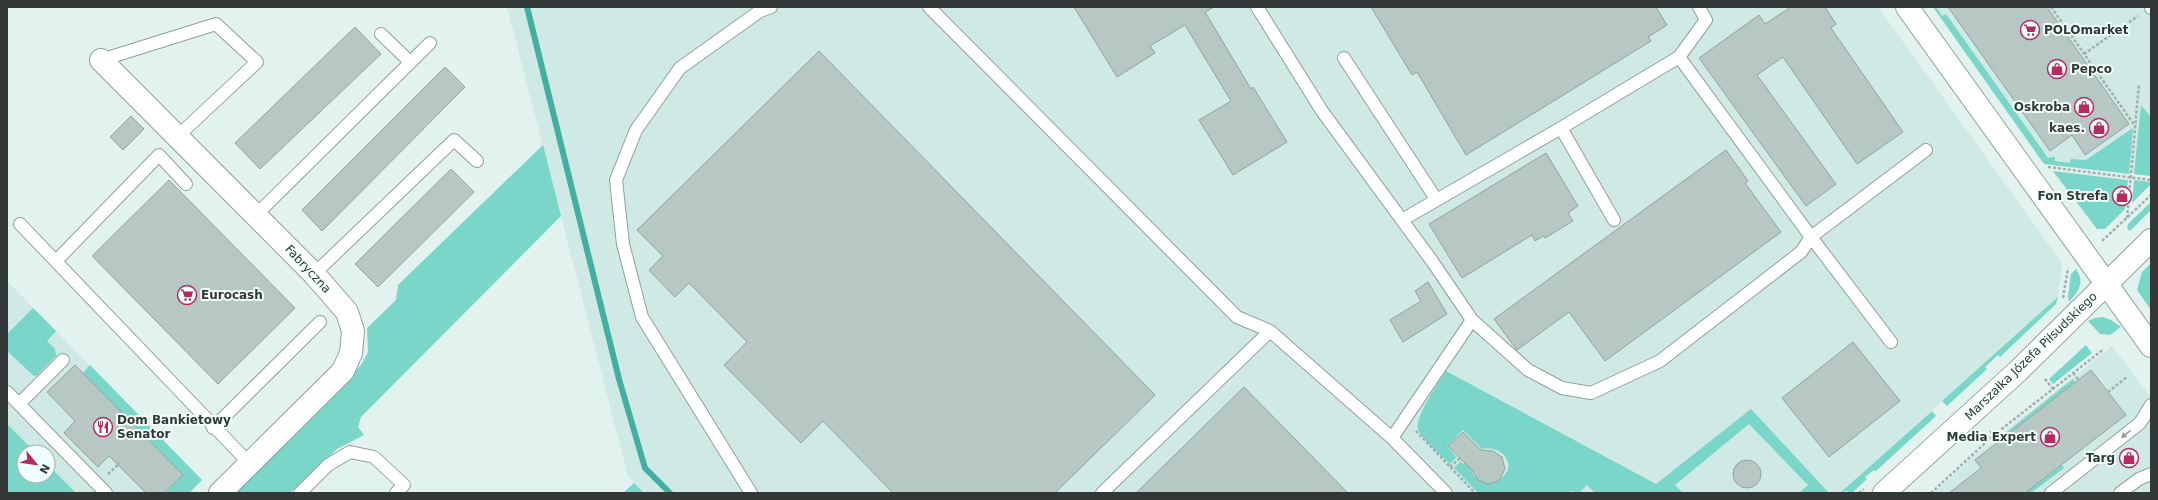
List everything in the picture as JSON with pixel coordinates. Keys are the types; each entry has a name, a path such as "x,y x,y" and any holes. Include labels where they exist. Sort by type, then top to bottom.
{"street":[{"path":"1907,7 2151,346"},
{"name":"Fabryczna","path":"101,60 314,274 347,312 353,330 351,353 343,371 220,493"},
{"name":"Marszałka Józefa Piłsudskiego","path":"1884,493 2023,366 2151,240"}],"lane":[{"path":"751,493 642,317 623,244 616,180 636,130 680,68 760,11 771,7"},
{"path":"929,7 1237,317 1270,331 1392,438 1446,493"},
{"path":"1257,7 1322,111 1402,220 1472,320 1528,370 1562,388 1591,393 1660,361 1800,252 1811,238 1926,150"},
{"path":"1402,220 1561,128 1679,57 1706,20 1698,7"},
{"path":"101,60 216,24 257,62 178,136"},
{"path":"381,34 410,62"},
{"path":"256,215 430,43"},
{"path":"1679,57 1811,238 1891,342"},
{"path":"1344,58 1436,199"},
{"path":"1561,128 1614,220"},
{"path":"314,274 454,140 477,162"},
{"path":"56,261 159,155 186,184"},
{"path":"20,224 213,428 250,464"},
{"path":"1392,438 1472,320"},
{"path":"213,428 320,322"},
{"path":"1102,493 1270,331"},
{"path":"19,404 63,360"},
{"path":"7,392 106,493"},
{"path":"2051,493 2140,423 2151,405"},
{"path":"300,493 328,465 350,452 374,457 404,485 396,493"},
{"path":"2120,493 2139,479 2151,474"}],"path":[{"path":"2051,7 2135,126"},
{"path":"2084,54 2151,7"},
{"path":"2127,218 2139,84"},
{"path":"2042,166 2151,180"},
{"path":"2096,245 2151,195"},
{"path":"1930,493 1994,436 2104,349"},
{"path":"2073,373 2078,379"},
{"path":"2108,392 2127,376"},
{"path":"2045,379 2053,389"},
{"path":"1415,428 1419,436 1475,493"},
{"path":"1990,431 1999,441"},
{"path":"1450,467 1460,458"}],"shaded area":[{"path":"507,7 1878,7 2062,263 2058,297 1840,493 644,493 628,476"},
{"path":"1933,7 2151,7 2151,176 2044,164"},
{"path":"7,281 202,480 189,493 7,493"},
{"path":"2112,346 2151,398 2151,493 1934,493 1973,457"}],"green space":[{"path":"1933,7 1936,7 1942,16 1946,14 2048,158 2055,157 2055,161 2070,163 2071,159 2086,160 2133,128 2129,174 2044,164"},
{"path":"2141,105 2151,117 2151,176 2134,174"},
{"path":"543,145 561,216 361,417 358,427 364,435 337,449 290,493 232,493 361,365 368,352 367,328 396,300 398,285"},
{"path":"2053,171 2128,180 2125,209 2105,229 2097,229"},
{"path":"2134,180 2151,182 2151,184 2132,203"},
{"path":"2151,202 2151,210 2130,231 2127,228 2128,224"},
{"path":"2151,263 2151,310 2137,290 2142,272"},
{"path":"2076,269 2080,278 2080,286 2076,294 2069,302 2068,297 2071,274"},
{"path":"2058,297 2056,304 2000,357 1998,355 1985,367 1987,369 1947,406 1942,401"},
{"path":"33,308 56,331 47,341 55,349 56,356 37,375 34,376 7,351 7,334"},
{"path":"2103,317 2111,320 2121,327 2110,335 2100,334 2088,321"},
{"path":"2086,345 2092,353 2053,384 2049,379"},
{"path":"90,365 202,480 189,493 165,493 183,475 83,373"},
{"path":"1446,371 1656,484 1751,409 1829,493 1799,493 1808,485 1749,424 1675,485 1683,493 1595,493 1587,485 1579,493 1572,491 1569,493 1478,493 1454,468 1461,461 1463,464 1471,456 1471,470 1476,478 1484,482 1493,481 1501,478 1507,471 1508,463 1503,454 1493,449 1482,449 1463,430 1447,446 1457,457 1450,464 1427,442 1418,429 1418,424 1423,409"},
{"path":"2073,379 2075,382 2004,437 2003,435"},
{"path":"1932,411 1936,416 1876,471 1874,470 1865,477 1867,479 1852,493 1846,491 1840,493"},
{"path":"7,424 27,444 16,444 16,484 56,484 56,473 76,493 7,493"},
{"path":"2062,465 2064,468 2031,493 2025,493"},
{"path":"634,483 644,493 623,493"}],"building":[{"path":"1074,7 1214,7 1205,12 1251,89 1253,87 1287,142 1233,175 1199,120 1231,101 1185,25 1150,46 1155,53 1117,77"},
{"path":"1371,7 1656,7 1667,25 1648,37 1651,41 1466,155 1417,72 1412,75"},
{"path":"1791,7 1825,7 1836,24 1831,28 1903,132 1857,164 1783,57 1757,75 1836,184 1806,206 1699,58 1759,15 1765,24"},
{"path":"1948,7 2047,7 2129,124 2085,155 2072,135 2050,151"},
{"path":"355,27 381,54 260,169 235,143"},
{"path":"819,51 1155,395 1055,493 893,493 823,421 801,443 724,365 747,342 689,283 675,297 649,270 663,256 637,230"},
{"path":"445,67 465,87 322,231 302,210"},
{"path":"131,116 144,129 123,150 110,137"},
{"path":"1726,150 1748,181 1745,183 1781,232 1605,361 1569,312 1517,350 1494,319"},
{"path":"1546,153 1578,206 1568,213 1573,221 1545,238 1543,236 1535,241 1532,235 1462,278 1429,224"},
{"path":"451,169 474,192 378,287 355,264"},
{"path":"169,180 295,308 218,384 92,256"},
{"path":"1428,282 1447,314 1403,342 1390,320 1421,301 1415,291"},
{"path":"1853,342 1900,401 1829,457 1782,398"},
{"name":"Dom Bankietowy Senator","path":"75,365 183,475 164,493 146,493 109,456 98,467 64,433 75,421 47,392"},
{"path":"2091,370 2126,415 2025,493 1949,493 1981,468 1975,460"},
{"path":"1244,387 1348,493 1136,493"},
{"path":"1463,432 1481,450 1493,451 1502,457 1505,469 1499,481 1488,484 1478,480 1471,469 1448,446"},
{"path":"1747,460 1757,464 1761,474 1757,484 1747,488 1737,484 1733,474 1737,464"}],"waterway":[{"path":"527,7 619,379 645,468 670,493"}],"place":[{"name":"POLOmarket","path":"2030,30"},
{"name":"Pepco","path":"2057,69"},
{"name":"Oskroba","path":"2084,107"},
{"name":"kaes.","path":"2099,128"},
{"name":"Fon Strefa","path":"2122,196"},
{"name":"Eurocash","path":"187,295"},
{"name":"Dom Bankietowy Senator","path":"103,427"},
{"name":"Media Expert","path":"2050,437"},
{"name":"Targ","path":"2129,458"}]}
